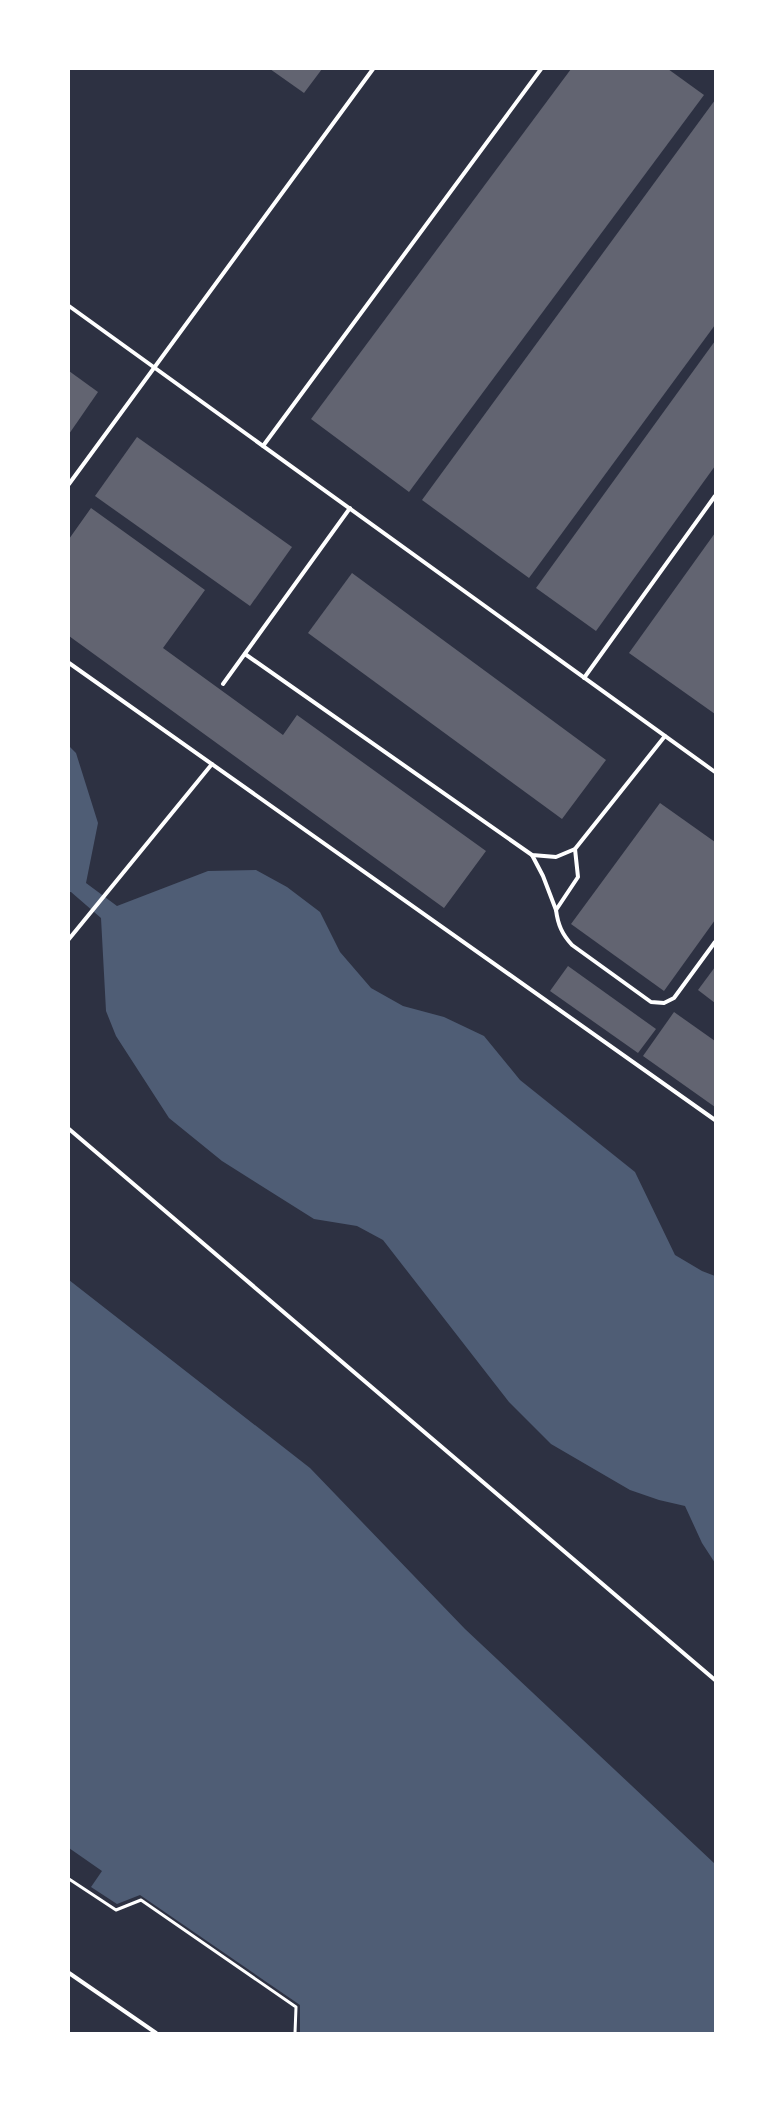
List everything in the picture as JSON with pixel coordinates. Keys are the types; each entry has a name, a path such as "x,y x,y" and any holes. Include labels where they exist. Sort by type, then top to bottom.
{"lane":[{"path":"69,484 373,69"},
{"path":"263,446 541,69"},
{"path":"69,306 715,772"},
{"path":"584,678 715,496"},
{"path":"223,684 350,508"},
{"path":"245,654 532,855 543,876 556,910 558,925 563,936 572,945 652,1002 664,1003 674,998 715,942"},
{"path":"69,663 715,1120"},
{"path":"532,855 556,857 575,849 665,736"},
{"path":"69,938 212,764"},
{"path":"556,910 578,877 575,849"},
{"path":"69,1129 715,1680"},
{"path":"69,1973 156,2033"}],"path":[{"path":"69,1879 116,1910 142,1900 296,2007 295,2033"}],"water":[{"path":"69,746 76,753 98,823 86,883 117,906 208,871 256,870 287,887 320,912 340,952 371,988 403,1006 444,1017 484,1036 520,1080 635,1172 675,1255 702,1271 715,1276 715,1563 702,1543 685,1506 659,1500 630,1490 551,1444 509,1402 383,1240 357,1226 314,1219 222,1161 169,1118 116,1036 106,1011 101,918 69,892"},
{"path":"69,1280 310,1468 465,1629 715,1864 715,2033 300,2033 300,2005 140,1895 117,1904 91,1887 102,1871 69,1848"}],"building":[{"path":"270,69 322,69 304,93"},
{"path":"571,69 668,69 704,95 409,492 311,419"},
{"path":"715,100 715,325 529,578 422,500"},
{"path":"715,341 715,466 596,631 536,588"},
{"path":"69,371 98,392 69,434"},
{"path":"137,437 292,547 250,606 95,496"},
{"path":"91,508 205,590 163,648 283,735 297,715 486,851 444,908 69,636 69,539"},
{"path":"715,533 715,714 629,653"},
{"path":"352,573 606,760 562,819 308,633"},
{"path":"660,803 715,842 715,920 664,991 571,924"},
{"path":"568,966 656,1029 638,1053 550,991"},
{"path":"715,967 715,1003 698,990"},
{"path":"674,1012 715,1041 715,1107 643,1056"}]}
